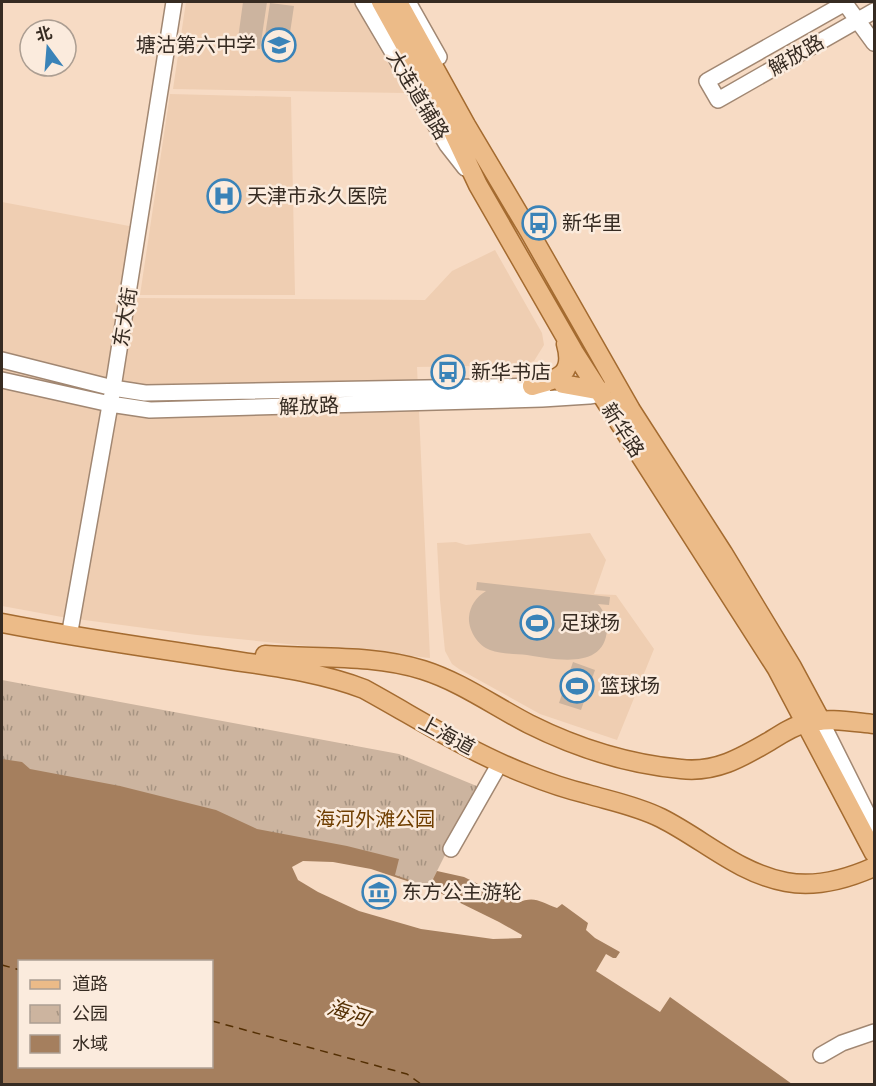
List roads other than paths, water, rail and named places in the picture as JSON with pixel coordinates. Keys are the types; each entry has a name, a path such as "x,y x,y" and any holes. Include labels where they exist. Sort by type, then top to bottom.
{"main road":[{"name":"新华路","path":"381,2 459,129 496,176 593,342 601,385"},
{"name":"新华路","path":"398,2 459,129 478,185 562,331 723,553 802,698 873,842"},
{"path":"532,387 557,378 567,370 569,357 562,331"},
{"path":"562,391 601,385"},
{"path":"2,618 70,631 231,652 382,662 412,667 453,683 571,744 626,760 679,769 704,770 723,765 752,752 782,733 814,722 874,724"},
{"name":"上海道","path":"2,623 69,636 279,668 348,683 364,689 500,763 557,785 634,807 661,818 735,863 775,880 799,884 822,883 869,870"},
{"path":"782,733 794,717 802,698 826,713 856,722"}],"street":[{"name":"东大街","path":"70,631 113,388 174,2"},
{"name":"大连道辅路","path":"363,2 447,145 478,185"},
{"name":"大连道辅路","path":"408,2 469,112 496,176"},
{"name":"解放路","path":"845,2 707,81 718,100 872,10"},
{"path":"845,2 874,43"},
{"name":"解放路","path":"2,360 113,388 145,393 532,387 562,391"},
{"name":"解放路","path":"2,380 110,405 150,410 562,391"},
{"path":"562,391 605,411 624,415"},
{"path":"451,849 500,763"},
{"path":"821,1055 842,1043 874,1032"}],"water":[{"name":"海河","path":"2,759 22,762 30,769 120,786 216,810 257,829 347,846 399,859 395,875 429,887 437,871 464,877 517,903 533,899 557,908 562,904 588,923 586,930 595,938 620,952 616,958 606,954 596,971 660,1012 670,997 792,1084 2,1084"}],"place":[{"name":"塘沽第六中学","path":"279,45"},
{"name":"天津市永久医院","path":"224,196"},
{"name":"新华里","path":"539,223"},
{"name":"新华书店","path":"448,372"},
{"name":"足球场","path":"537,623"},
{"name":"篮球场","path":"577,686"},
{"name":"东方公主游轮","path":"379,892"}],"park label":[{"name":"海河外滩公园","path":"375,819"}]}
